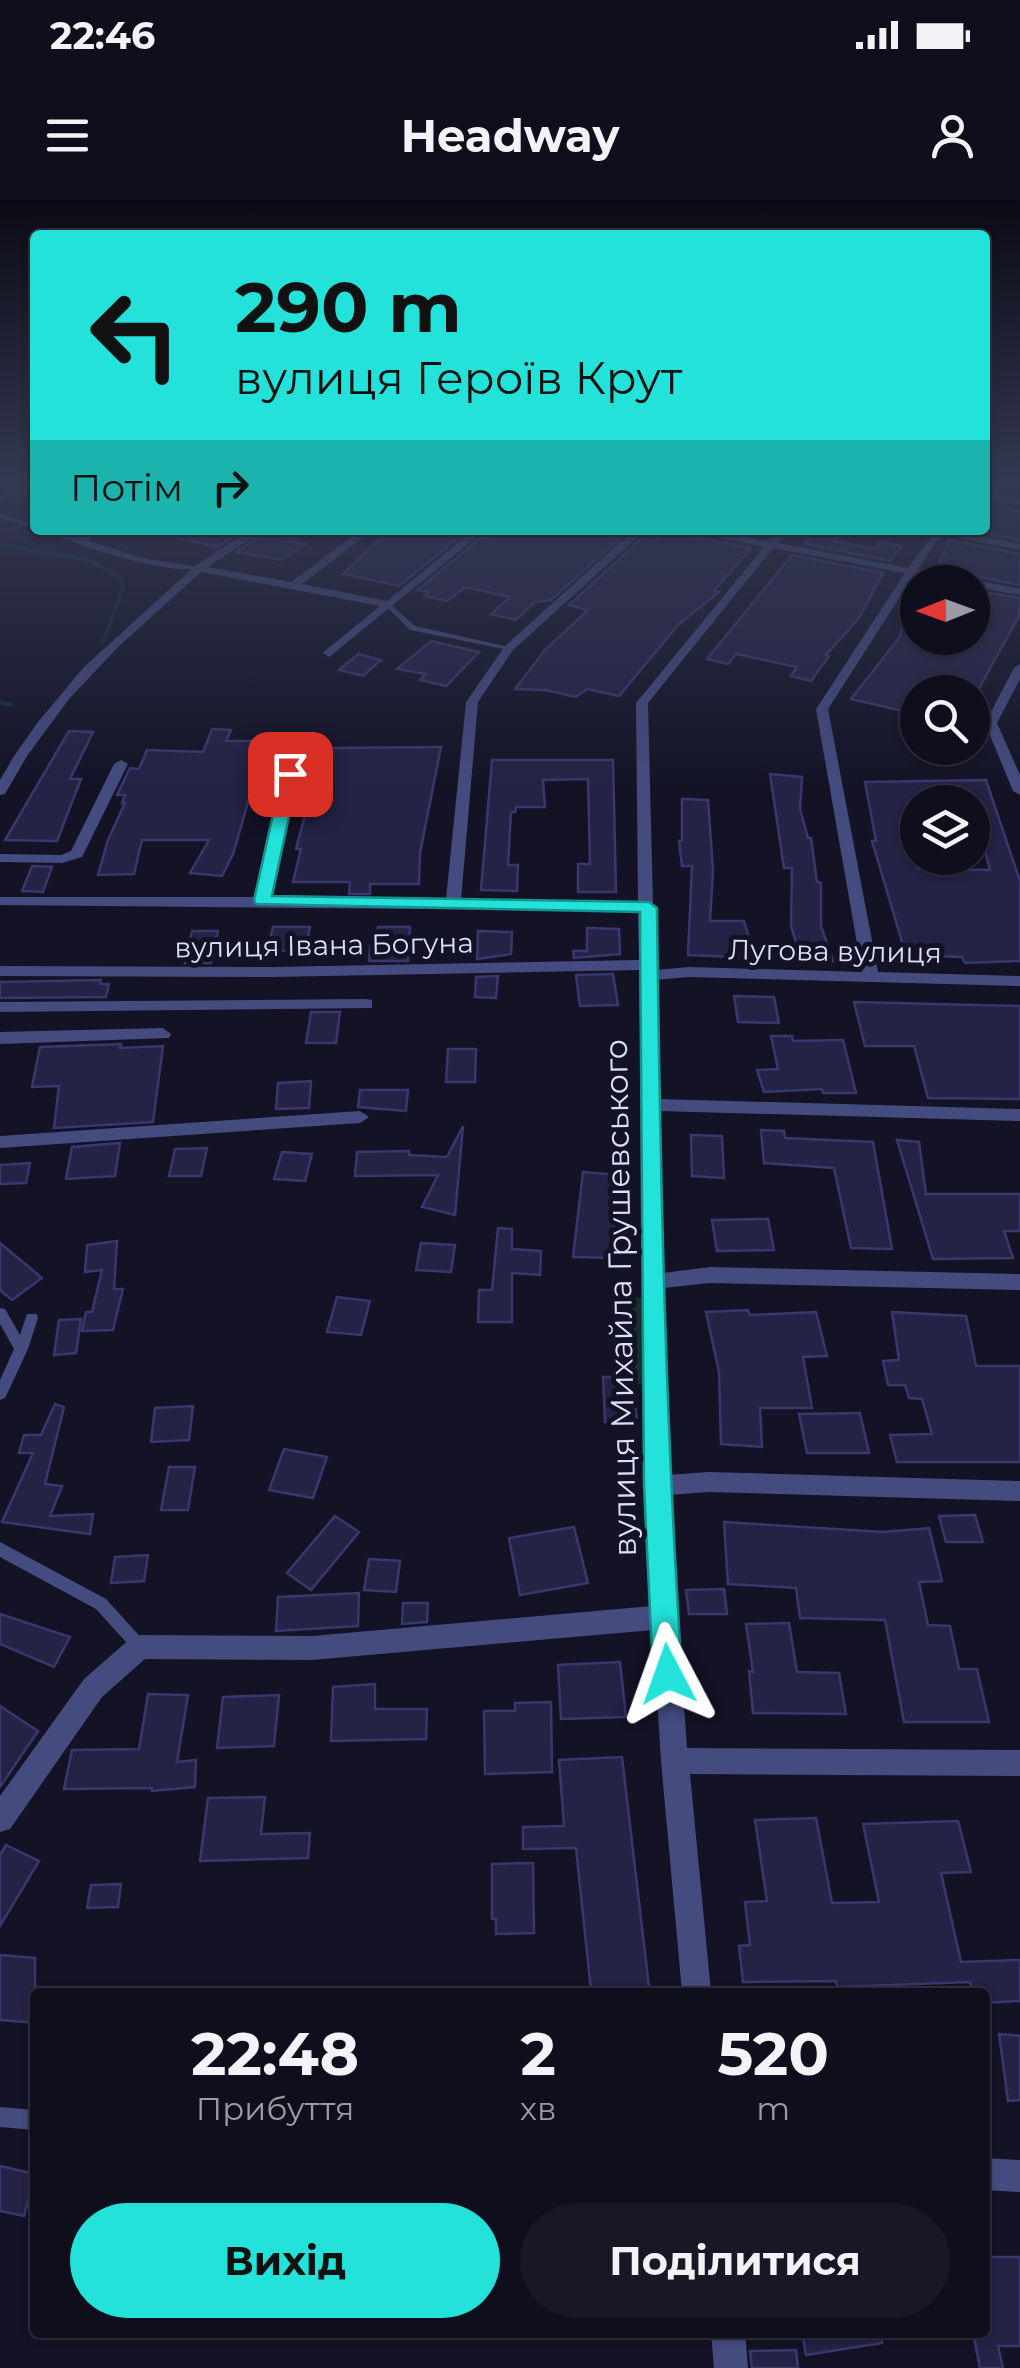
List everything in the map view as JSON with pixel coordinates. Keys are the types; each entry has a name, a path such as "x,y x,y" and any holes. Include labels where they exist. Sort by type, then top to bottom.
{"street":[{"path":"0,791 24,748 79,675 181,585"},
{"path":"295,585 387,604"},
{"path":"328,654 411,585"},
{"path":"453,904 472,702 510,648 579,585"},
{"name":"вулиця Михайла Грушевського","path":"697,1988 674,1760 657,1486 648,1104 649,908 642,704 739,585"},
{"path":"990,586 1020,592"},
{"path":"872,977 822,709 900,589"},
{"path":"1020,668 991,723 1020,791"},
{"path":"262,900 297,742"},
{"path":"0,858 62,859 78,854 121,764"},
{"path":"0,901 262,900 649,908"},
{"name":"Лугова вулиця","path":"649,970 1020,980"},
{"name":"вулиця Івана Богуна","path":"0,971 649,970"},
{"path":"0,1007 366,1004"},
{"path":"0,1038 163,1034"},
{"path":"648,1104 1020,1115"},
{"path":"0,1142 360,1117"},
{"path":"652,1282 710,1276 1020,1282"},
{"path":"657,1486 708,1482 1020,1491"},
{"path":"0,1818 93,1688 140,1647 312,1648 663,1617"},
{"path":"674,1760 1020,1764"},
{"path":"990,2174 1020,2176"},
{"path":"728,2338 731,2368"}],"lane":[{"path":"387,604 412,628 510,648"},
{"path":"0,1312 21,1349"},
{"path":"0,1394 32,1318"},
{"path":"0,1549 101,1604 140,1647"},
{"path":"0,2118 30,2120"}],"green space":[{"path":"617,1296 647,1298 650,1385 614,1383"}],"building":[{"path":"423,585 567,585 551,600 535,602 516,620 491,614 510,597 465,587 447,601 424,596 429,592 417,590"},
{"path":"591,585 719,585 714,591 719,592 679,624 619,696 587,689 576,697 515,689 545,650 588,610 569,605"},
{"path":"767,585 877,585 859,618 826,655 829,656 811,681 791,676 797,667 736,654 728,664 707,659"},
{"path":"990,593 1020,598 1019,616 986,675 900,675 900,710 851,699 900,635 900,655 990,655"},
{"path":"431,641 479,652 446,686 420,680 426,674 397,669"},
{"path":"358,654 381,660 363,676 339,670"},
{"path":"212,729 231,730 226,741 266,741 233,854 222,876 190,873 209,840 142,840 134,874 98,875 125,803 125,795 117,795 130,768 139,769 147,750 203,752"},
{"path":"69,731 93,732 70,779 81,779 57,841 5,840"},
{"path":"441,747 420,853 419,884 370,884 370,894 349,894 350,882 293,882 301,849 296,849 310,796 317,785 323,748"},
{"path":"492,760 613,760 616,892 578,892 578,864 590,864 588,779 543,780 545,807 516,807 511,812 508,865 518,865 517,891 481,890"},
{"path":"770,774 802,777 800,809 811,838 817,882 821,883 821,926 833,961 802,962 791,926 792,868 784,868"},
{"path":"986,780 988,785 900,785 900,875 990,875 990,792 1020,881 1020,961 965,963 962,957 906,955 872,841 876,841 865,782"},
{"path":"682,799 708,800 713,870 710,921 744,921 755,958 688,955 692,866 682,866"},
{"path":"32,866 52,867 43,892 22,891"},
{"path":"273,927 310,927 305,951 267,951"},
{"path":"378,927 410,927 408,961 369,961 370,946 377,946"},
{"path":"587,928 619,929 620,954 574,958 573,951 587,951"},
{"path":"192,931 218,931 211,963 185,963"},
{"path":"478,931 512,932 511,954 477,959"},
{"path":"613,974 618,1005 580,1006 576,975"},
{"path":"498,976 496,998 475,997 476,977"},
{"path":"101,980 100,984 109,984 106,997 0,998 0,982"},
{"path":"734,996 774,997 779,1023 738,1022"},
{"path":"854,1002 1020,1006 1020,1099 928,1098 914,1046 865,1046"},
{"path":"311,1012 340,1012 336,1043 306,1043"},
{"path":"771,1036 792,1036 793,1041 843,1040 856,1093 823,1093 822,1089 764,1092 757,1070 778,1069"},
{"path":"121,1044 120,1048 163,1046 153,1122 54,1128 59,1086 32,1087 40,1047"},
{"path":"448,1049 476,1049 475,1082 446,1082"},
{"path":"311,1081 309,1108 276,1109 278,1083"},
{"path":"360,1090 408,1090 406,1111 358,1107"},
{"path":"463,1126 455,1215 422,1207 438,1175 355,1176 357,1152 409,1151 409,1155 447,1157"},
{"path":"761,1130 784,1131 785,1138 873,1142 892,1249 851,1248 834,1168 764,1163"},
{"path":"691,1135 722,1136 724,1178 692,1176"},
{"path":"897,1140 919,1142 926,1194 1020,1194 1020,1231 1004,1231 1013,1258 933,1259"},
{"path":"120,1143 115,1176 66,1179 72,1147"},
{"path":"207,1148 201,1176 169,1176 175,1149"},
{"path":"282,1152 312,1154 305,1181 274,1179"},
{"path":"30,1163 26,1183 0,1184 0,1165"},
{"path":"583,1172 619,1175 611,1258 573,1257"},
{"path":"768,1219 774,1250 717,1251 712,1220"},
{"path":"498,1228 512,1229 512,1249 541,1251 540,1275 512,1273 512,1322 478,1322 479,1290 492,1290"},
{"path":"117,1241 114,1289 123,1289 113,1330 82,1331 86,1312 92,1312 102,1270 85,1272 87,1245"},
{"path":"0,1243 42,1278 12,1300 0,1290"},
{"path":"421,1243 455,1245 451,1272 416,1270"},
{"path":"337,1297 370,1301 361,1335 327,1332"},
{"path":"748,1310 750,1315 816,1312 827,1356 803,1357 812,1408 760,1408 762,1447 721,1444 719,1372 706,1312"},
{"path":"892,1312 966,1316 976,1366 1020,1366 1020,1462 897,1462 890,1435 932,1434 922,1399 909,1398 905,1385 888,1385 883,1361 899,1360"},
{"path":"81,1319 76,1353 54,1355 59,1320"},
{"path":"603,1377 632,1377 637,1422 605,1422"},
{"path":"55,1404 64,1407 45,1484 62,1486 50,1516 93,1514 90,1534 2,1522 33,1453 19,1453 24,1435 41,1435"},
{"path":"193,1406 189,1440 151,1442 155,1408"},
{"path":"860,1413 869,1453 807,1453 799,1414"},
{"path":"284,1449 327,1457 313,1498 269,1490"},
{"path":"169,1467 195,1467 188,1510 161,1510"},
{"path":"975,1515 983,1542 946,1542 939,1516"},
{"path":"335,1516 359,1532 311,1590 287,1573"},
{"path":"724,1522 883,1532 929,1528 942,1581 919,1582 928,1625 950,1626 959,1669 977,1669 989,1722 904,1722 885,1620 800,1618 796,1588 728,1584"},
{"path":"574,1527 588,1583 520,1595 509,1538"},
{"path":"148,1555 144,1581 111,1583 115,1557"},
{"path":"369,1559 400,1561 396,1592 364,1590"},
{"path":"724,1589 727,1614 689,1614 686,1590"},
{"path":"359,1593 358,1626 276,1631 278,1597"},
{"path":"403,1603 428,1603 427,1622 402,1624"},
{"path":"0,1614 70,1637 54,1667 0,1644"},
{"path":"789,1623 797,1672 839,1673 846,1714 753,1713 749,1671 753,1672 746,1624"},
{"path":"620,1662 626,1717 561,1719 558,1665"},
{"path":"375,1684 375,1709 427,1709 426,1739 331,1741 333,1687"},
{"path":"148,1694 188,1695 177,1762 196,1760 195,1787 152,1791 64,1789 72,1750 139,1749"},
{"path":"279,1695 274,1746 217,1748 223,1697"},
{"path":"551,1702 552,1772 485,1774 484,1711 515,1711 515,1703"},
{"path":"0,1706 38,1731 0,1787"},
{"path":"622,1757 649,1987 591,1988 576,1848 523,1849 523,1827 564,1826 559,1760"},
{"path":"265,1797 261,1834 310,1833 308,1858 200,1861 208,1798"},
{"path":"816,1818 832,1903 879,1902 863,1824 958,1821 971,1872 941,1873 961,1962 1020,1960 1020,2001 990,2003 990,1988 972,1988 970,1982 837,1987 836,1981 743,1982 739,1946 750,1945 745,1902 767,1901 755,1820"},
{"path":"6,1845 39,1861 0,1926 0,1855"},
{"path":"533,1863 534,1933 496,1934 496,1919 492,1919 492,1864"},
{"path":"121,1884 118,1907 87,1908 91,1885"},
{"path":"0,1955 35,1958 30,2023 0,2020"},
{"path":"999,2034 1020,2036 1020,2100 1008,2101"},
{"path":"0,2166 30,2173 24,2216 0,2211"},
{"path":"990,2257 1020,2257 1020,2346 998,2346 1003,2368 980,2368 974,2338 990,2338"},
{"path":"803,2338 882,2338 882,2343 806,2355"},
{"path":"796,2350 798,2368 752,2368 750,2351"}],"waterway":[{"path":"103,642 122,585"},
{"path":"0,703 11,704"}],"route":[{"path":"290,774 262,900 649,908 650,1211 657,1486 668,1674"}]}
